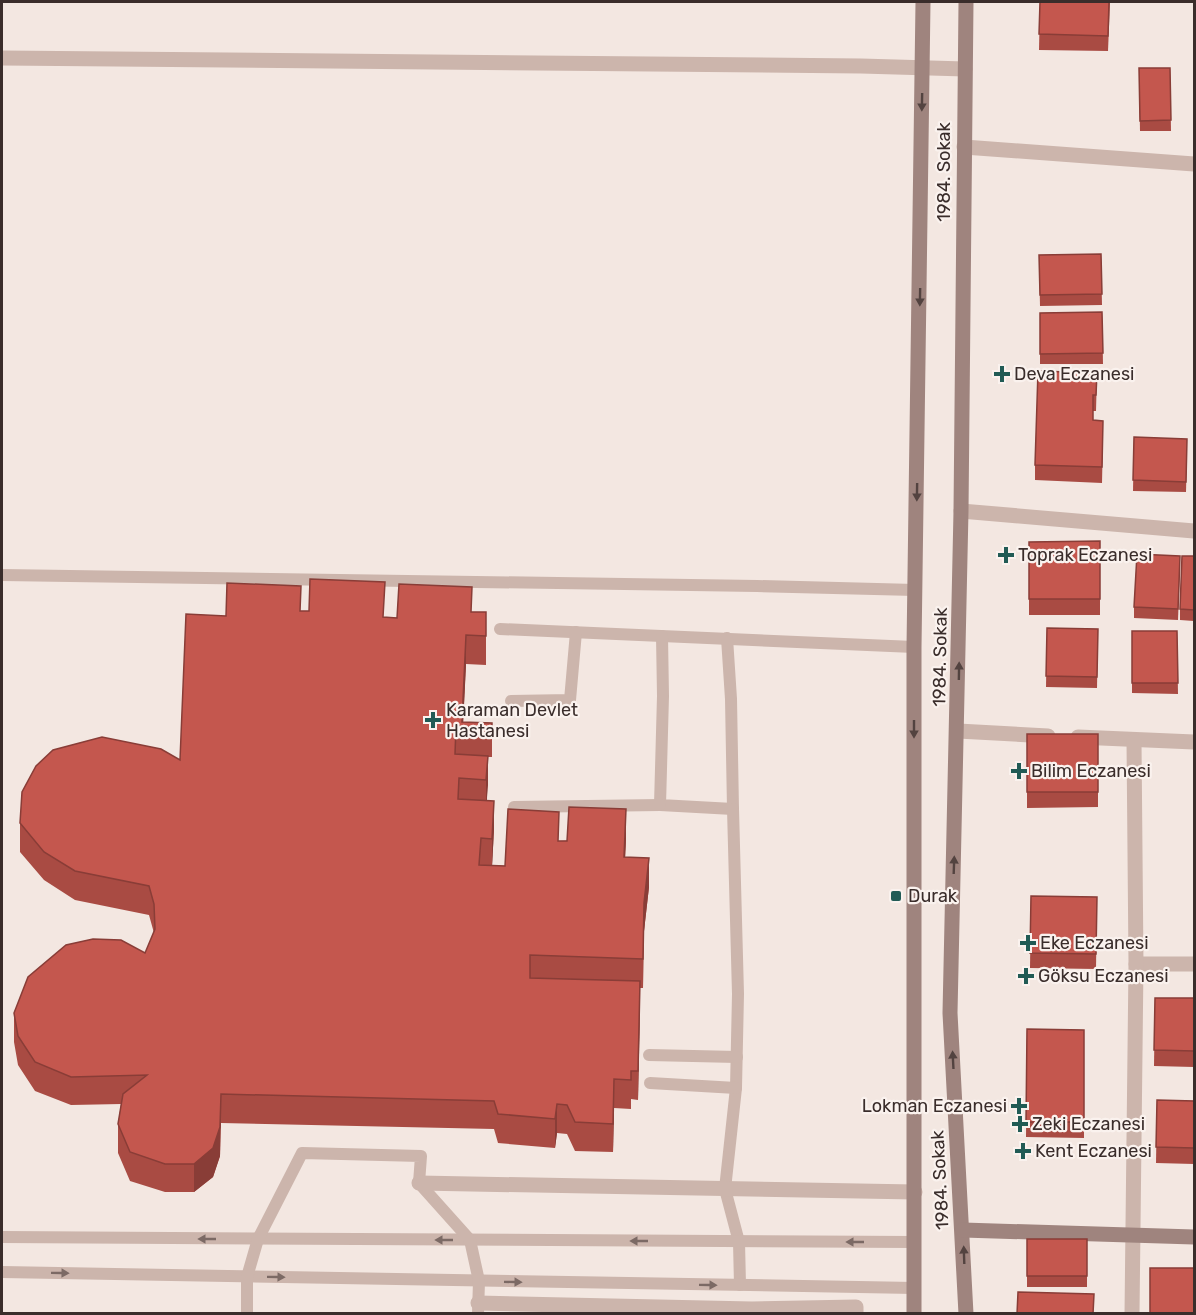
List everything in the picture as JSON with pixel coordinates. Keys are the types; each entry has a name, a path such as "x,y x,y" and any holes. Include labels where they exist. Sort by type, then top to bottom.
{"main road":[{"path":"914,1314 914,647 923,2"},
{"name":"1984. Sokak","path":"966,2 962,511 950,1013 966,1314"},
{"path":"963,1230 1194,1237"}],"street":[{"path":"2,58 861,66 965,69"},
{"path":"964,147 1194,164"},
{"path":"962,511 1194,531"},
{"path":"958,730 1134,741 1194,742"},
{"path":"1132,1314 1131,1235 1136,964 1134,741"},
{"path":"1136,964 1194,964"},
{"path":"419,1183 915,1192"},
{"path":"478,1308 856,1307 856,1314"}],"lane":[{"path":"2,575 915,590"},
{"path":"500,629 914,647"},
{"path":"512,701 570,700 576,632"},
{"path":"660,805 662,636"},
{"path":"727,638 731,699 738,994 736,1088 725,1189 739,1242 740,1285"},
{"path":"514,807 660,805 733,809"},
{"path":"649,1055 737,1057"},
{"path":"650,1083 736,1088"},
{"path":"247,1314 247,1277 258,1239 302,1153 421,1156 419,1183 470,1240 479,1281 478,1308"},
{"path":"2,1237 913,1242"},
{"path":"2,1272 914,1288"}],"building":[{"path":"1040,2 1109,2 1108,36 1039,34"},
{"path":"1139,68 1170,68 1171,120 1140,121"},
{"path":"1101,254 1102,294 1040,295 1039,255"},
{"path":"1102,312 1103,353 1040,354 1040,313"},
{"path":"1038,371 1097,373 1096,395 1093,395 1093,420 1103,421 1102,467 1035,465"},
{"path":"1134,437 1187,439 1186,482 1133,480"},
{"path":"1100,541 1100,599 1029,599 1029,542"},
{"path":"1137,554 1180,556 1178,609 1134,607"},
{"path":"1182,556 1194,556 1194,610 1180,609"},
{"name":"Karaman Devlet Hastanesi","path":"310,579 385,582 383,617 397,618 399,584 472,587 471,612 486,612 486,636 466,635 462,722 492,723 492,728 456,726 455,754 488,756 486,780 459,778 458,799 494,801 492,839 481,838 479,865 505,866 508,809 559,812 558,841 567,841 569,807 626,809 624,857 649,858 644,903 643,959 530,955 530,978 640,981 638,1071 631,1071 631,1080 614,1079 613,1124 575,1122 567,1105 557,1104 555,1119 498,1114 494,1101 221,1094 220,1127 213,1148 194,1164 165,1164 130,1152 118,1124 123,1094 147,1075 71,1077 35,1062 18,1036 14,1013 28,977 66,945 93,939 121,940 145,953 155,929 154,904 149,886 75,871 44,852 20,823 22,792 36,766 53,750 102,737 161,749 180,760 186,614 226,616 227,583 301,586 300,611 309,611"},
{"path":"1047,628 1098,629 1097,677 1046,676"},
{"path":"1132,631 1177,631 1178,683 1132,683"},
{"path":"1027,734 1098,734 1098,792 1027,792"},
{"path":"1031,896 1097,897 1096,954 1030,953"},
{"path":"1155,998 1194,998 1194,1051 1154,1050"},
{"path":"1027,1029 1084,1030 1084,1122 1026,1122"},
{"path":"1157,1100 1194,1101 1194,1148 1156,1147"},
{"path":"1027,1239 1087,1239 1087,1276 1027,1276"},
{"path":"1150,1268 1194,1268 1194,1314 1150,1314"},
{"path":"1018,1292 1094,1294 1093,1314 1017,1314"}],"place":[{"name":"Deva Eczanesi","path":"1002,374"},
{"name":"Toprak Eczanesi","path":"1006,555"},
{"name":"Karaman Devlet Hastanesi","path":"433,720"},
{"name":"Bilim Eczanesi","path":"1019,771"},
{"name":"Durak","path":"896,896"},
{"name":"Eke Eczanesi","path":"1028,943"},
{"name":"Göksu Eczanesi","path":"1026,976"},
{"name":"Lokman Eczanesi","path":"1019,1106"},
{"name":"Zeki Eczanesi","path":"1020,1124"},
{"name":"Kent Eczanesi","path":"1023,1151"}]}
